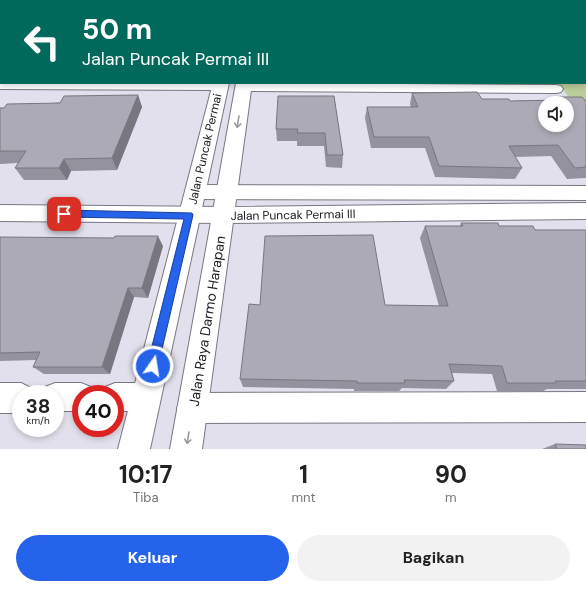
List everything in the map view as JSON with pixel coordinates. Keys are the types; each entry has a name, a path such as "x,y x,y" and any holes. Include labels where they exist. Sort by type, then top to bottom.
{"street":[{"path":"0,85 220,85"},
{"name":"Jalan Puncak Permai","path":"187,208 220,85"},
{"path":"243,85 556,89"},
{"name":"Jalan Puncak Permai","path":"225,204 243,85"},
{"name":"Jalan Puncak Permai III","path":"0,213 187,208 225,204 586,193"},
{"name":"Jalan Puncak Permai III","path":"225,204 586,212"},
{"name":"Jalan Raya Darmo Harapan","path":"186,449 225,204"},
{"path":"134,449 187,208"},
{"path":"124,397 146,397"},
{"path":"0,398 12,398"},
{"path":"192,408 586,407"}],"green space":[{"path":"559,84 586,84 586,110 577,108 574,104 574,96 568,96"}],"building":[{"path":"477,92 482,99 509,99 510,101 538,100 538,132 574,132 574,97 582,97 586,101 586,167 575,168 558,145 509,146 522,168 439,166 429,137 374,137 367,107 418,107 412,93"},
{"path":"138,95 112,158 64,159 59,168 15,168 26,151 0,151 0,108 4,108 7,104 60,103 64,96"},
{"path":"278,96 334,96 343,155 327,155 325,133 297,133 298,129 276,129"},
{"path":"461,223 498,223 499,226 533,226 535,230 586,230 586,381 555,381 556,383 507,383 502,366 449,364 454,381 404,380 405,383 357,383 357,381 240,379 249,304 260,305 265,236 373,235 385,305 448,306 425,226 463,226"},
{"path":"115,236 158,236 142,288 128,288 102,367 33,367 40,352 0,353 0,237 114,238"},
{"path":"555,444 586,445 586,449 557,449"}],"route":[{"path":"64,214 189,215 153,366"}]}
